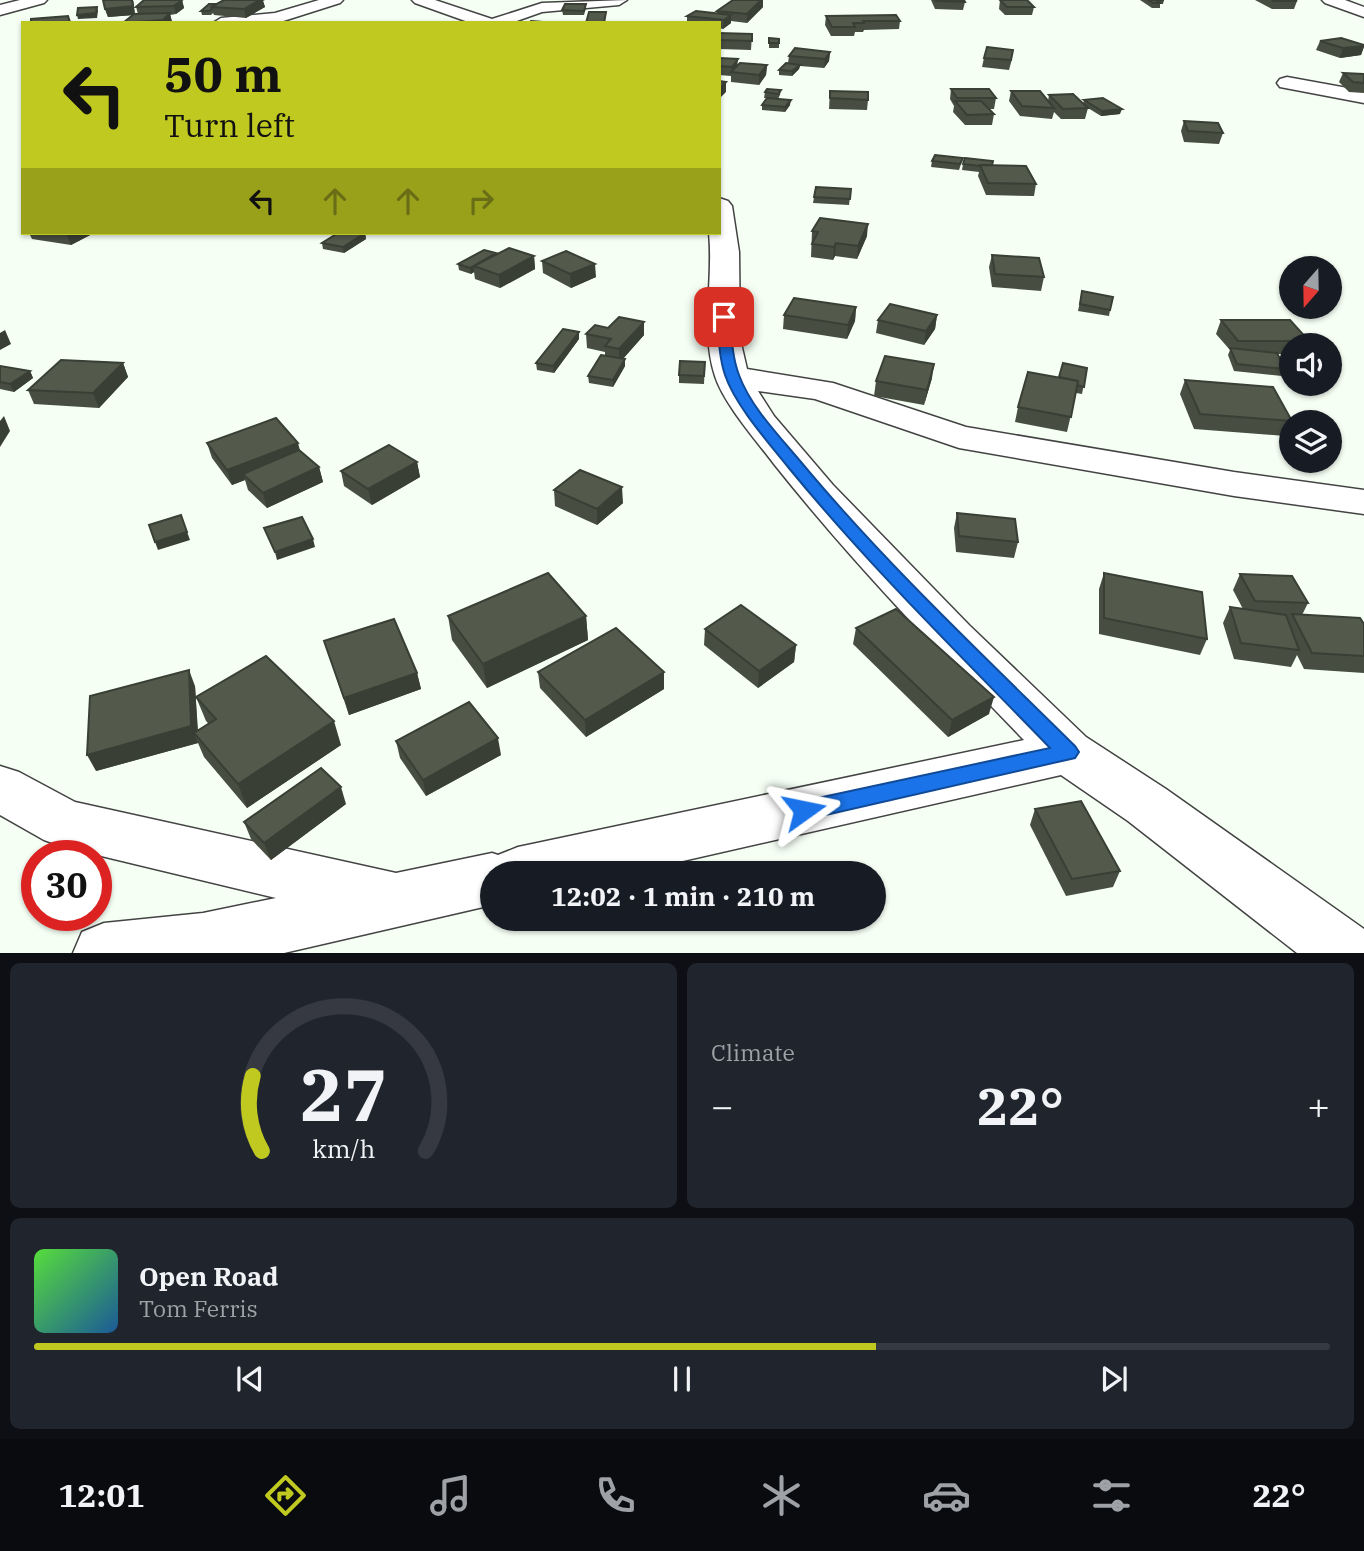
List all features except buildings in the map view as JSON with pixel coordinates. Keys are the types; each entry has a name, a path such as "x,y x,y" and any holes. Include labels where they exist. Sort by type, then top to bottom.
{"street":[{"path":"0,10 39,0"},
{"path":"242,21 276,18 335,0"},
{"path":"419,0 482,21"},
{"path":"501,21 517,12 544,5 620,0"},
{"path":"1330,0 1364,12"},
{"path":"1287,83 1364,97"},
{"path":"721,221 725,252 724,339 732,377 760,422 819,494 953,637 1068,752 1147,805 1346,953"},
{"path":"732,377 821,390 959,438 1234,484 1364,502"},
{"path":"573,861 1068,752"},
{"path":"0,788 64,823 397,900"},
{"path":"104,953 203,942 298,936 397,900 480,882"}],"route":[{"path":"724,317 724,339 732,377 760,422 819,494 953,637 1068,752 804,810"}]}
